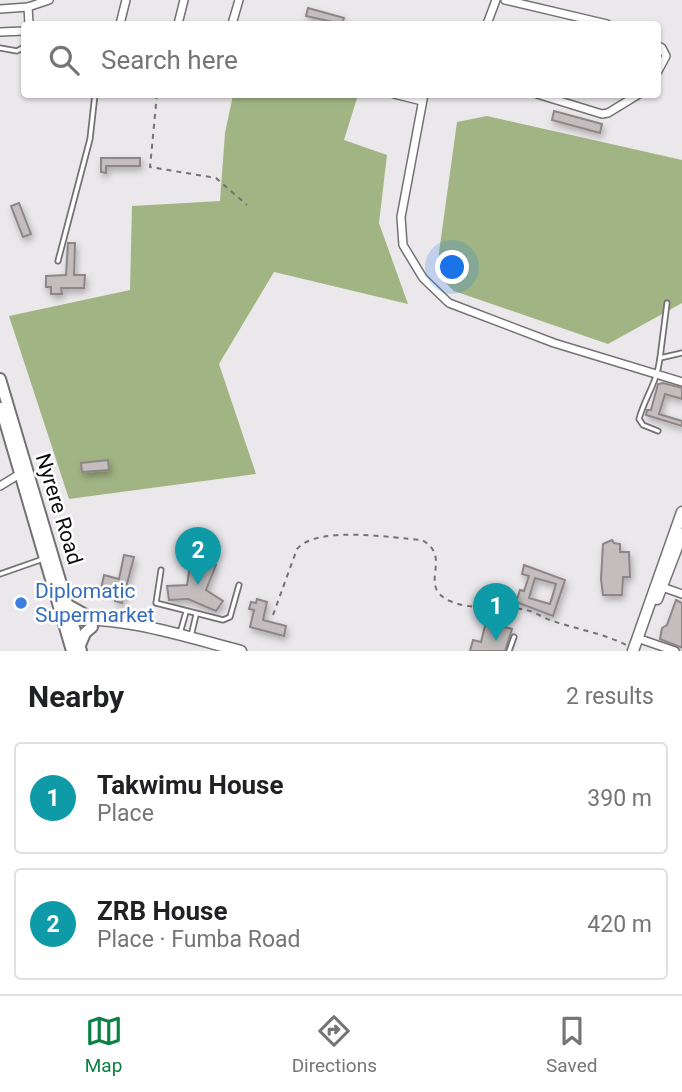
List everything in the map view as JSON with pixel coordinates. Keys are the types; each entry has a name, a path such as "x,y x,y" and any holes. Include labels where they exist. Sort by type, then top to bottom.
{"main road":[{"name":"Nyrere Road","path":"0,379 45,558 78,649"},
{"name":"Nyrere Road","path":"0,404 4,431 24,472 68,605 69,625"},
{"path":"640,639 682,512"},
{"path":"635,650 682,536"},
{"path":"68,605 94,624"},
{"path":"78,649 85,633 94,624"},
{"path":"69,625 125,624 241,651"}],"street":[{"path":"0,9 28,7 49,0"},
{"path":"121,21 126,0"},
{"path":"179,21 184,0"},
{"path":"233,21 239,0"},
{"path":"488,21 496,0"},
{"path":"505,0 594,21"},
{"path":"28,7 29,21"},
{"path":"0,32 21,31"},
{"path":"661,48 666,56 661,64"},
{"path":"423,98 401,217 403,245 423,278 449,303 554,343 682,382"},
{"path":"550,98 602,114 632,98"},
{"path":"0,486 24,472"},
{"path":"662,587 682,594"},
{"path":"640,639 675,651"}],"lane":[{"path":"0,48 21,48"},
{"path":"58,261 90,139 95,98"},
{"path":"658,431 643,425 639,419 658,374 667,303"},
{"path":"660,358 682,353"},
{"path":"0,574 45,558"},
{"path":"161,570 156,603 196,615 229,619 239,585"},
{"path":"179,635 186,612"},
{"path":"190,638 196,615"},
{"path":"509,651 514,637"}],"path":[{"path":"157,98 150,167 216,178 247,205"},
{"path":"273,615 297,549 302,544 335,535 422,540 432,545 437,556 433,580 436,588 440,595 450,601 461,605 529,610 549,620 621,642 635,650"}],"green space":[{"path":"232,98 357,98 344,140 387,155 379,223 408,304 274,272 219,364 256,474 69,499 9,316 130,290 132,206 220,201 225,133"},
{"path":"487,116 682,160 682,303 608,344 454,291 436,274 457,122"}],"building":[{"path":"308,8 344,18 343,21 328,21 306,16"},
{"path":"554,111 602,124 600,133 552,120"},
{"path":"101,158 140,158 140,166 106,166 106,173 101,172"},
{"path":"19,203 31,234 23,237 11,206"},
{"path":"68,243 75,243 74,275 85,275 84,288 61,288 62,294 51,294 51,287 46,287 46,276 66,275"},
{"path":"658,384 682,388 682,399 665,394 659,414 682,421 682,426 646,415 647,410 651,410"},
{"path":"108,460 109,470 82,472 81,463"},
{"path":"612,540 620,544 620,552 629,552 630,577 623,577 622,595 603,595 603,544"},
{"path":"124,555 134,557 122,603 115,601 117,593 101,589 104,575 119,579"},
{"path":"191,559 216,565 206,590 223,601 216,611 188,599 169,600 167,586 187,585"},
{"path":"524,565 565,580 553,616 516,602 520,590 524,591 529,576 522,574","holes":["535,578 556,584 550,604 529,598"]},
{"path":"257,599 267,602 263,620 286,626 284,636 250,627 254,610 249,609 251,602 256,603"},
{"path":"676,600 682,603 682,647 660,639 662,628 667,625"},
{"path":"486,622 512,629 505,651 470,651 473,640 481,642"}],"place":[{"name":"ZRB House","path":"198,585"},
{"name":"Diplomatic Supermarket","path":"21,603"},
{"name":"Takwimu House","path":"496,641"}]}
